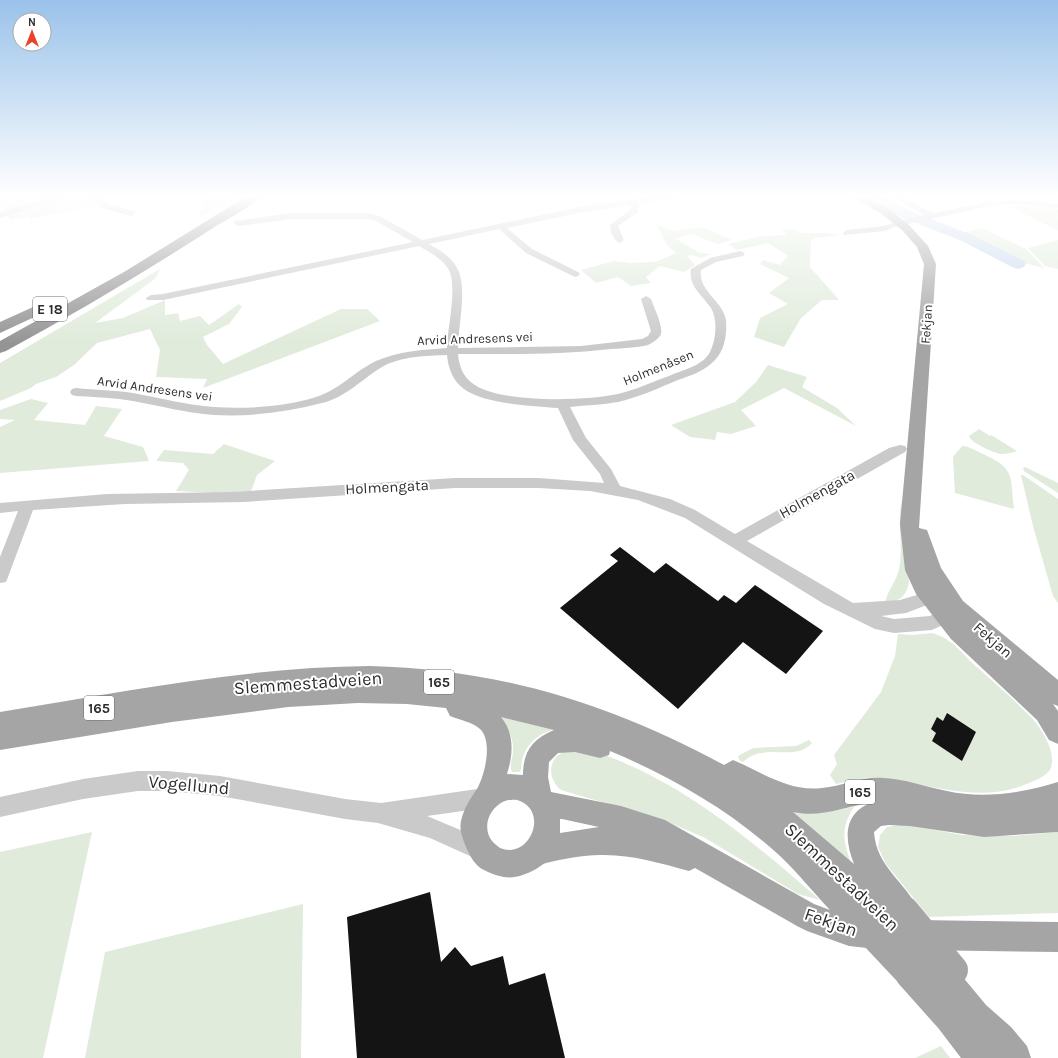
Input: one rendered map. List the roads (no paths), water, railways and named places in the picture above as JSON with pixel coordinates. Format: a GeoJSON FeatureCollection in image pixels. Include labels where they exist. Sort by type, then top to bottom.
{"type":"FeatureCollection","features":[{"type":"Feature","properties":{"kind":"highway","name":"E 18"},"geometry":{"type":"LineString","coordinates":[[0,335],[99,281],[158,245]]}},
{"type":"Feature","properties":{"kind":"highway","name":"E 18"},"geometry":{"type":"LineString","coordinates":[[0,348],[79,305],[179,245]]}},
{"type":"Feature","properties":{"kind":"highway","name":"E 18"},"geometry":{"type":"LineString","coordinates":[[0,328],[99,281]]}},
{"type":"Feature","properties":{"kind":"highway","name":"E 18"},"geometry":{"type":"LineString","coordinates":[[0,356],[67,318],[79,305]]}},
{"type":"Feature","properties":{"kind":"main road","name":"Fekjan"},"geometry":{"type":"LineString","coordinates":[[921,245],[927,255],[930,268],[912,486],[925,554],[945,605],[959,632],[1045,712],[1058,732]]}},
{"type":"Feature","properties":{"kind":"main road","name":"Fekjan"},"geometry":{"type":"LineString","coordinates":[[945,605],[1058,695]]}},
{"type":"Feature","properties":{"kind":"main road","name":"Slemmestadveien"},"geometry":{"type":"LineString","coordinates":[[0,724],[198,691],[299,680],[387,677],[487,688],[550,702],[612,724],[670,749],[696,763],[758,803],[816,848],[852,881],[892,910]]}},
{"type":"Feature","properties":{"kind":"main road","name":"Slemmestadveien"},"geometry":{"type":"LineString","coordinates":[[0,738],[280,696],[359,692],[434,695],[500,706],[559,721],[632,747],[671,767],[731,802],[792,848],[809,868],[846,905],[932,970],[950,1018],[999,1051]]}},
{"type":"Feature","properties":{"kind":"main road","name":"165"},"geometry":{"type":"LineString","coordinates":[[434,695],[454,707],[480,715],[491,723],[496,732],[499,741],[500,755],[497,769],[485,797]]}},
{"type":"Feature","properties":{"kind":"main road","name":"165"},"geometry":{"type":"LineString","coordinates":[[541,802],[535,777],[537,758],[542,750],[554,742],[582,740],[620,753],[697,792],[731,814],[784,855],[809,868]]}},
{"type":"Feature","properties":{"kind":"main road","name":"165"},"geometry":{"type":"LineString","coordinates":[[670,749],[714,762],[775,794],[800,801],[821,801],[861,792],[879,790],[905,794],[957,806],[1000,806],[1046,799],[1058,795]]}},
{"type":"Feature","properties":{"kind":"main road"},"geometry":{"type":"LineString","coordinates":[[504,786],[524,788],[541,802],[547,820],[546,836],[538,851],[523,862],[509,864],[495,861],[481,850],[474,832],[475,814],[485,797],[504,786]]}},
{"type":"Feature","properties":{"kind":"main road","name":"Fekjan"},"geometry":{"type":"LineString","coordinates":[[541,802],[621,819],[655,830],[807,916],[849,931],[891,935],[1058,937]]}},
{"type":"Feature","properties":{"kind":"main road","name":"165"},"geometry":{"type":"LineString","coordinates":[[999,1051],[986,1011],[932,970],[892,910],[863,851],[861,840],[862,826],[868,819],[876,814],[888,812],[901,812],[974,823],[1008,823],[1058,819]]}},
{"type":"Feature","properties":{"kind":"main road","name":"Fekjan"},"geometry":{"type":"LineString","coordinates":[[538,851],[580,843],[619,842],[655,848],[712,863]]}},
{"type":"Feature","properties":{"kind":"street"},"geometry":{"type":"LineString","coordinates":[[151,298],[238,282],[413,245]]}},
{"type":"Feature","properties":{"kind":"street"},"geometry":{"type":"LineString","coordinates":[[423,245],[436,252],[454,268],[456,276],[453,351],[454,366],[466,385],[473,390],[488,395],[543,403],[562,404],[580,440],[606,472],[614,488]]}},
{"type":"Feature","properties":{"kind":"street"},"geometry":{"type":"LineString","coordinates":[[523,245],[529,251],[575,274]]}},
{"type":"Feature","properties":{"kind":"street","name":"Holmenåsen"},"geometry":{"type":"LineString","coordinates":[[562,404],[617,398],[632,394],[699,368],[708,361],[714,355],[720,342],[720,324],[717,309],[696,282],[694,274],[696,269],[713,260],[740,254]]}},
{"type":"Feature","properties":{"kind":"street","name":"Arvid Andresens vei"},"geometry":{"type":"LineString","coordinates":[[76,392],[132,397],[183,407],[214,411],[252,411],[285,408],[321,400],[340,391],[379,364],[396,358],[425,352],[581,349],[645,342],[653,339],[657,333],[657,328],[648,309],[646,299]]}},
{"type":"Feature","properties":{"kind":"street","name":"Holmengata"},"geometry":{"type":"LineString","coordinates":[[736,540],[900,449]]}},
{"type":"Feature","properties":{"kind":"street","name":"Holmengata"},"geometry":{"type":"LineString","coordinates":[[0,508],[134,498],[242,497],[458,483],[550,482],[614,488],[643,495],[670,504],[690,514],[736,540],[848,609],[875,622],[894,626],[932,622],[945,605]]}},
{"type":"Feature","properties":{"kind":"street"},"geometry":{"type":"LineString","coordinates":[[2,568],[28,506]]}},
{"type":"Feature","properties":{"kind":"street","name":"Holmengata"},"geometry":{"type":"LineString","coordinates":[[848,609],[877,610],[907,605],[945,605]]}},
{"type":"Feature","properties":{"kind":"street","name":"Vogellund"},"geometry":{"type":"LineString","coordinates":[[0,807],[83,789],[138,781],[167,781],[220,786],[345,809],[378,813],[431,828],[481,850]]}},
{"type":"Feature","properties":{"kind":"street","name":"Vogellund"},"geometry":{"type":"LineString","coordinates":[[378,813],[485,797]]}},
{"type":"Feature","properties":{"kind":"waterway"},"geometry":{"type":"LineString","coordinates":[[981,245],[1018,264]]}}]}
